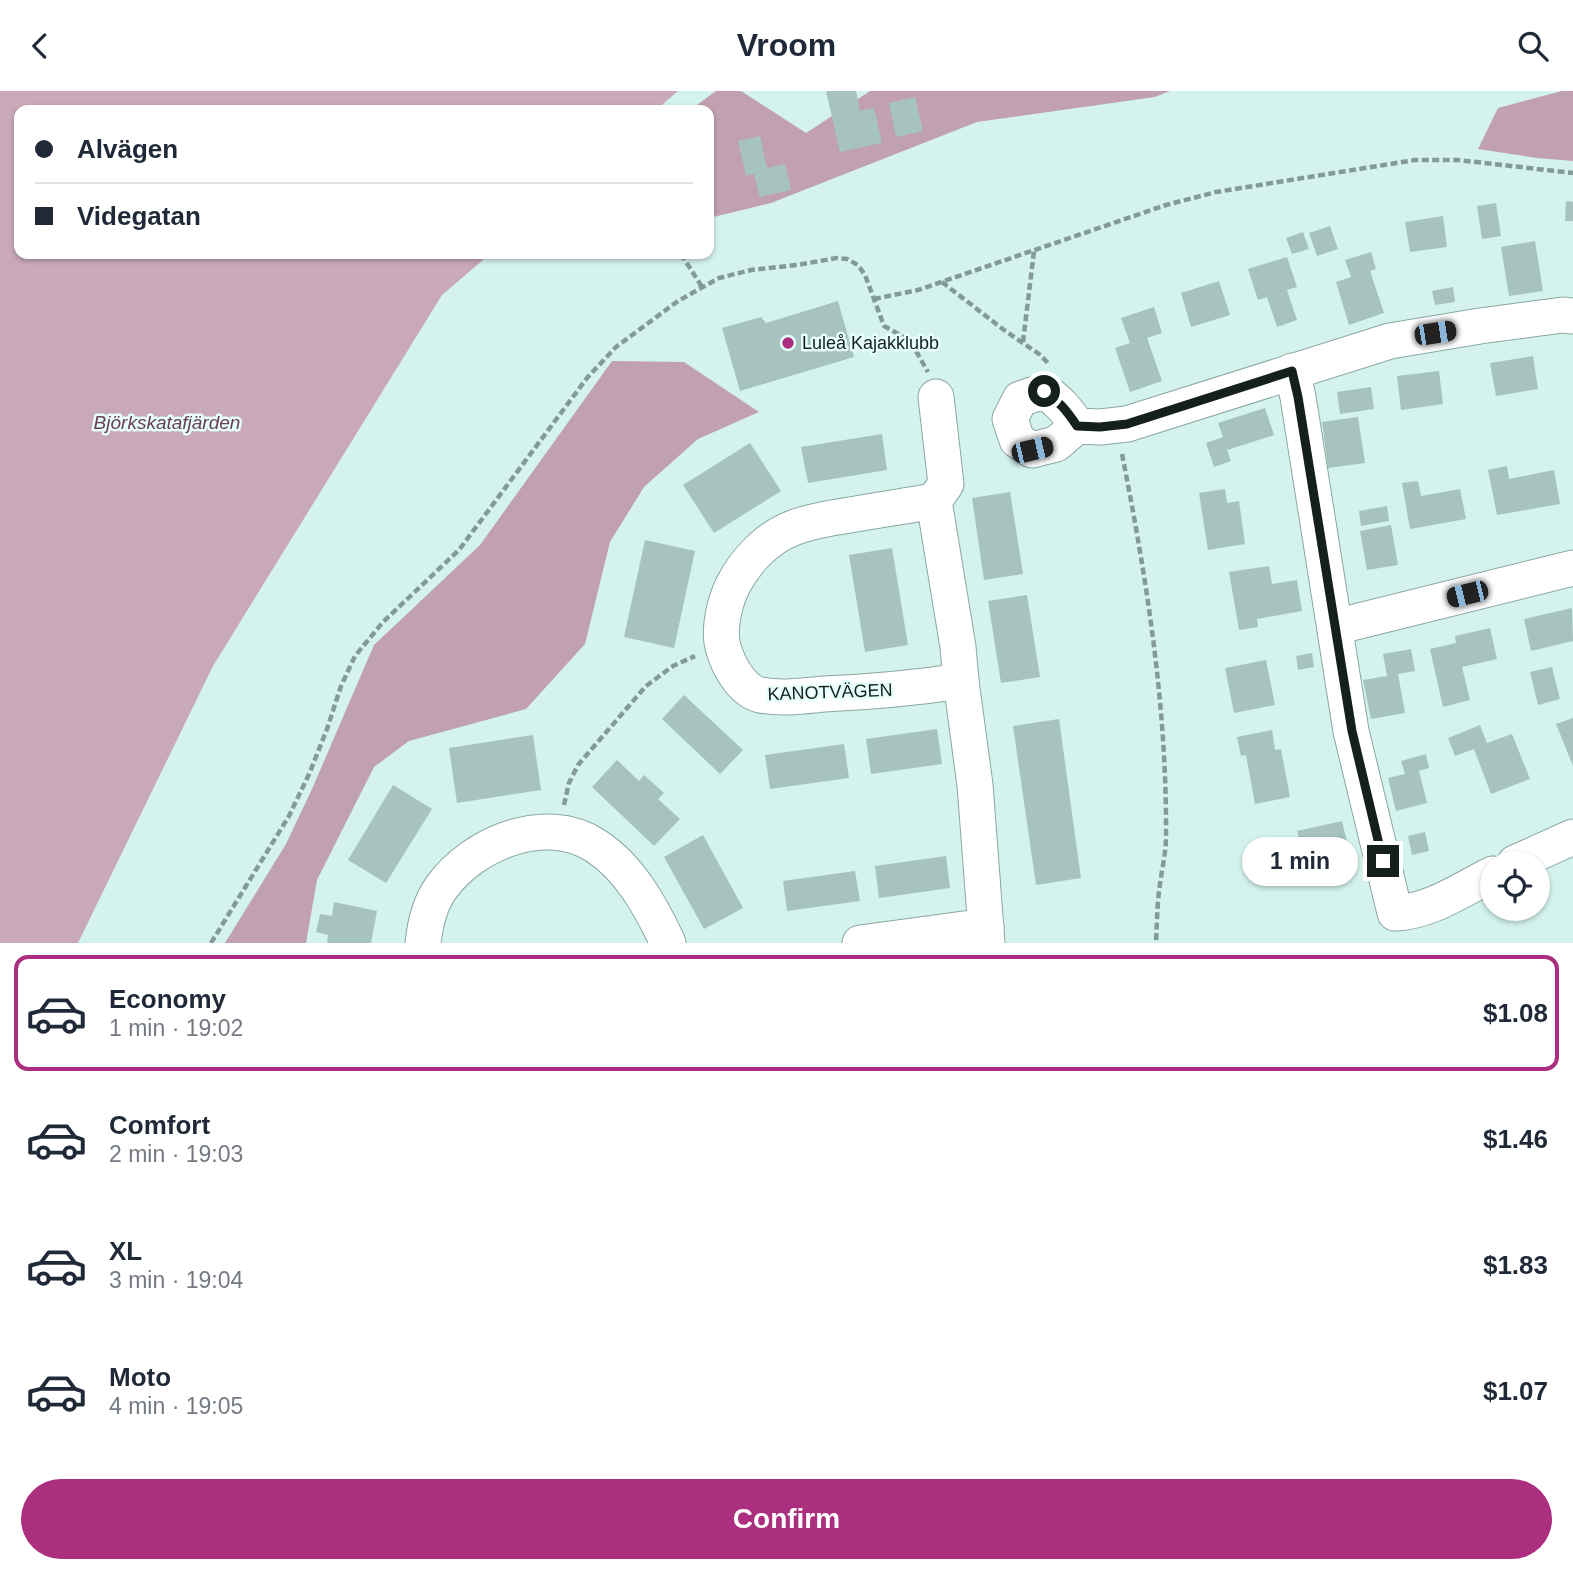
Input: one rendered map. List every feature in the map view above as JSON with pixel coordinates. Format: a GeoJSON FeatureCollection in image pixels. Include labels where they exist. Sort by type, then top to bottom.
{"type":"FeatureCollection","features":[{"type":"Feature","properties":{"kind":"street"},"geometry":{"type":"LineString","coordinates":[[1093,426],[1127,424],[1390,341],[1480,326],[1573,316]]}},
{"type":"Feature","properties":{"kind":"street"},"geometry":{"type":"LineString","coordinates":[[1292,371],[1352,731],[1395,913],[1410,913],[1432,905],[1480,881]]}},
{"type":"Feature","properties":{"kind":"street"},"geometry":{"type":"LineString","coordinates":[[860,943],[987,934],[975,785],[958,647],[934,501],[946,484],[936,397]]}},
{"type":"Feature","properties":{"kind":"street","name":"KANOTVÄGEN"},"geometry":{"type":"LineString","coordinates":[[934,501],[803,525],[792,528],[765,544],[741,570],[727,596],[722,620],[722,645],[740,682],[758,694],[780,697],[860,692],[920,688],[961,681]]}},
{"type":"Feature","properties":{"kind":"street"},"geometry":{"type":"LineString","coordinates":[[1335,627],[1573,568]]}},
{"type":"Feature","properties":{"kind":"street"},"geometry":{"type":"LineString","coordinates":[[423,943],[435,897],[463,862],[497,842],[519,835],[545,832],[570,835],[593,843],[610,855],[641,892],[668,943]]}},
{"type":"Feature","properties":{"kind":"street"},"geometry":{"type":"LineString","coordinates":[[1542,851],[1573,837]]}},
{"type":"Feature","properties":{"kind":"path"},"geometry":{"type":"LineString","coordinates":[[874,299],[918,290],[1166,205],[1216,192],[1415,160],[1458,160],[1573,173]]}},
{"type":"Feature","properties":{"kind":"path"},"geometry":{"type":"LineString","coordinates":[[1023,342],[1034,251]]}},
{"type":"Feature","properties":{"kind":"path"},"geometry":{"type":"LineString","coordinates":[[211,943],[289,816],[310,772],[341,686],[355,656],[383,622],[459,550],[587,378],[616,347],[678,301],[719,278],[751,270],[836,258],[847,259],[858,265],[865,275],[884,326],[902,336],[916,351],[930,376],[936,397]]}},
{"type":"Feature","properties":{"kind":"path"},"geometry":{"type":"LineString","coordinates":[[684,259],[702,287]]}},
{"type":"Feature","properties":{"kind":"path"},"geometry":{"type":"LineString","coordinates":[[942,282],[1039,354],[1056,370]]}},
{"type":"Feature","properties":{"kind":"path"},"geometry":{"type":"LineString","coordinates":[[1093,426],[1120,445],[1154,646],[1162,731],[1166,840],[1156,943]]}},
{"type":"Feature","properties":{"kind":"path"},"geometry":{"type":"LineString","coordinates":[[558,834],[575,770],[637,696],[673,666],[722,645]]}},
{"type":"Feature","properties":{"kind":"shaded area"},"geometry":{"type":"Polygon","coordinates":[[[716,91],[741,91],[806,133],[870,91],[1170,91],[1155,97],[977,122],[771,203],[714,217],[714,105],[697,105],[716,91]]]}},
{"type":"Feature","properties":{"kind":"shaded area"},"geometry":{"type":"Polygon","coordinates":[[[1562,91],[1573,91],[1573,161],[1478,149],[1498,108],[1562,91]]]}},
{"type":"Feature","properties":{"kind":"shaded area"},"geometry":{"type":"Polygon","coordinates":[[[612,361],[684,362],[759,412],[698,439],[644,487],[610,542],[585,644],[526,709],[409,741],[374,767],[317,880],[306,943],[225,943],[286,844],[374,645],[480,545],[612,361]]]}},
{"type":"Feature","properties":{"kind":"water","name":"Björkskatafjärden"},"geometry":{"type":"Polygon","coordinates":[[[0,91],[678,91],[662,105],[14,105],[14,259],[484,259],[442,295],[213,666],[78,943],[0,943],[0,91]]]}},
{"type":"Feature","properties":{"kind":"building"},"geometry":{"type":"Polygon","coordinates":[[[826,91],[856,91],[860,111],[874,108],[882,143],[840,152],[826,91]]]}},
{"type":"Feature","properties":{"kind":"building"},"geometry":{"type":"Polygon","coordinates":[[[915,97],[923,131],[896,137],[889,103],[915,97]]]}},
{"type":"Feature","properties":{"kind":"building"},"geometry":{"type":"Polygon","coordinates":[[[760,136],[767,168],[785,164],[791,190],[760,197],[754,174],[746,176],[738,141],[760,136]]]}},
{"type":"Feature","properties":{"kind":"building"},"geometry":{"type":"Polygon","coordinates":[[[1566,201],[1573,202],[1573,221],[1565,221],[1566,201]]]}},
{"type":"Feature","properties":{"kind":"building"},"geometry":{"type":"Polygon","coordinates":[[[1496,203],[1501,236],[1482,239],[1477,206],[1496,203]]]}},
{"type":"Feature","properties":{"kind":"building"},"geometry":{"type":"Polygon","coordinates":[[[1443,216],[1447,247],[1410,252],[1405,222],[1443,216]]]}},
{"type":"Feature","properties":{"kind":"building"},"geometry":{"type":"Polygon","coordinates":[[[1330,226],[1338,249],[1317,256],[1309,233],[1330,226]]]}},
{"type":"Feature","properties":{"kind":"building"},"geometry":{"type":"Polygon","coordinates":[[[1303,232],[1309,249],[1292,254],[1286,238],[1303,232]]]}},
{"type":"Feature","properties":{"kind":"building"},"geometry":{"type":"Polygon","coordinates":[[[1535,241],[1543,291],[1509,296],[1501,247],[1535,241]]]}},
{"type":"Feature","properties":{"kind":"building"},"geometry":{"type":"Polygon","coordinates":[[[1371,252],[1376,269],[1370,271],[1384,313],[1349,325],[1336,282],[1351,277],[1345,260],[1371,252]]]}},
{"type":"Feature","properties":{"kind":"building"},"geometry":{"type":"Polygon","coordinates":[[[1287,257],[1297,287],[1287,290],[1297,320],[1277,327],[1267,297],[1258,300],[1248,269],[1287,257]]]}},
{"type":"Feature","properties":{"kind":"building"},"geometry":{"type":"Polygon","coordinates":[[[1219,281],[1230,315],[1191,327],[1181,293],[1219,281]]]}},
{"type":"Feature","properties":{"kind":"building"},"geometry":{"type":"Polygon","coordinates":[[[1453,287],[1455,302],[1435,305],[1432,291],[1453,287]]]}},
{"type":"Feature","properties":{"kind":"building","name":"Luleå Kajakklubb"},"geometry":{"type":"Polygon","coordinates":[[[838,301],[854,357],[740,391],[722,328],[761,317],[766,323],[838,301]]]}},
{"type":"Feature","properties":{"kind":"building"},"geometry":{"type":"Polygon","coordinates":[[[1154,307],[1162,333],[1147,338],[1162,381],[1130,392],[1115,348],[1130,343],[1121,318],[1154,307]]]}},
{"type":"Feature","properties":{"kind":"building"},"geometry":{"type":"Polygon","coordinates":[[[1533,356],[1538,389],[1496,396],[1490,363],[1533,356]]]}},
{"type":"Feature","properties":{"kind":"building"},"geometry":{"type":"Polygon","coordinates":[[[1439,371],[1443,404],[1401,410],[1397,376],[1439,371]]]}},
{"type":"Feature","properties":{"kind":"building"},"geometry":{"type":"Polygon","coordinates":[[[1371,387],[1374,409],[1340,414],[1337,392],[1371,387]]]}},
{"type":"Feature","properties":{"kind":"building"},"geometry":{"type":"Polygon","coordinates":[[[1265,408],[1274,435],[1227,450],[1231,461],[1214,467],[1206,443],[1223,437],[1218,423],[1265,408]]]}},
{"type":"Feature","properties":{"kind":"building"},"geometry":{"type":"Polygon","coordinates":[[[1358,417],[1365,463],[1328,468],[1322,422],[1358,417]]]}},
{"type":"Feature","properties":{"kind":"building"},"geometry":{"type":"Polygon","coordinates":[[[882,434],[887,470],[808,483],[801,447],[882,434]]]}},
{"type":"Feature","properties":{"kind":"building"},"geometry":{"type":"Polygon","coordinates":[[[750,443],[781,491],[714,533],[683,485],[750,443]]]}},
{"type":"Feature","properties":{"kind":"building"},"geometry":{"type":"Polygon","coordinates":[[[1507,466],[1509,479],[1554,470],[1560,504],[1497,515],[1488,470],[1507,466]]]}},
{"type":"Feature","properties":{"kind":"building"},"geometry":{"type":"Polygon","coordinates":[[[1418,481],[1421,496],[1460,489],[1466,519],[1410,529],[1402,483],[1418,481]]]}},
{"type":"Feature","properties":{"kind":"building"},"geometry":{"type":"Polygon","coordinates":[[[1225,489],[1227,503],[1239,501],[1245,544],[1208,550],[1199,493],[1225,489]]]}},
{"type":"Feature","properties":{"kind":"building"},"geometry":{"type":"Polygon","coordinates":[[[1010,492],[1023,574],[984,580],[972,498],[1010,492]]]}},
{"type":"Feature","properties":{"kind":"building"},"geometry":{"type":"Polygon","coordinates":[[[1387,506],[1389,521],[1361,526],[1359,511],[1387,506]]]}},
{"type":"Feature","properties":{"kind":"building"},"geometry":{"type":"Polygon","coordinates":[[[1391,525],[1398,565],[1367,570],[1360,531],[1391,525]]]}},
{"type":"Feature","properties":{"kind":"building"},"geometry":{"type":"Polygon","coordinates":[[[645,540],[695,551],[674,648],[624,637],[645,540]]]}},
{"type":"Feature","properties":{"kind":"building"},"geometry":{"type":"Polygon","coordinates":[[[892,548],[908,645],[865,652],[849,555],[892,548]]]}},
{"type":"Feature","properties":{"kind":"building"},"geometry":{"type":"Polygon","coordinates":[[[1269,566],[1272,584],[1297,580],[1302,611],[1257,619],[1258,627],[1239,630],[1229,572],[1269,566]]]}},
{"type":"Feature","properties":{"kind":"building"},"geometry":{"type":"Polygon","coordinates":[[[1027,595],[1040,677],[1001,683],[988,601],[1027,595]]]}},
{"type":"Feature","properties":{"kind":"building"},"geometry":{"type":"Polygon","coordinates":[[[1572,608],[1573,641],[1531,651],[1524,619],[1572,608]]]}},
{"type":"Feature","properties":{"kind":"building"},"geometry":{"type":"Polygon","coordinates":[[[1490,628],[1497,659],[1462,667],[1470,700],[1443,707],[1430,649],[1456,643],[1455,636],[1490,628]]]}},
{"type":"Feature","properties":{"kind":"building"},"geometry":{"type":"Polygon","coordinates":[[[1411,649],[1415,671],[1398,674],[1405,713],[1371,719],[1363,680],[1387,676],[1383,654],[1411,649]]]}},
{"type":"Feature","properties":{"kind":"building"},"geometry":{"type":"Polygon","coordinates":[[[1312,653],[1314,667],[1298,670],[1296,656],[1312,653]]]}},
{"type":"Feature","properties":{"kind":"building"},"geometry":{"type":"Polygon","coordinates":[[[1266,660],[1275,705],[1234,713],[1225,668],[1266,660]]]}},
{"type":"Feature","properties":{"kind":"building"},"geometry":{"type":"Polygon","coordinates":[[[1552,667],[1560,699],[1538,705],[1530,672],[1552,667]]]}},
{"type":"Feature","properties":{"kind":"building"},"geometry":{"type":"Polygon","coordinates":[[[684,695],[743,750],[720,774],[662,719],[684,695]]]}},
{"type":"Feature","properties":{"kind":"building"},"geometry":{"type":"Polygon","coordinates":[[[1573,718],[1573,766],[1556,724],[1573,718]]]}},
{"type":"Feature","properties":{"kind":"building"},"geometry":{"type":"Polygon","coordinates":[[[1059,719],[1081,878],[1036,885],[1013,726],[1059,719]]]}},
{"type":"Feature","properties":{"kind":"building"},"geometry":{"type":"Polygon","coordinates":[[[1480,725],[1487,743],[1512,734],[1530,779],[1491,794],[1474,749],[1455,756],[1448,738],[1480,725]]]}},
{"type":"Feature","properties":{"kind":"building"},"geometry":{"type":"Polygon","coordinates":[[[937,729],[942,764],[871,774],[866,739],[937,729]]]}},
{"type":"Feature","properties":{"kind":"building"},"geometry":{"type":"Polygon","coordinates":[[[1272,730],[1275,750],[1281,749],[1290,797],[1255,804],[1246,755],[1241,756],[1237,737],[1272,730]]]}},
{"type":"Feature","properties":{"kind":"building"},"geometry":{"type":"Polygon","coordinates":[[[533,735],[541,790],[457,803],[449,748],[533,735]]]}},
{"type":"Feature","properties":{"kind":"building"},"geometry":{"type":"Polygon","coordinates":[[[844,744],[849,778],[770,789],[765,755],[844,744]]]}},
{"type":"Feature","properties":{"kind":"building"},"geometry":{"type":"Polygon","coordinates":[[[1426,754],[1429,768],[1419,771],[1427,803],[1396,811],[1388,778],[1405,774],[1401,761],[1426,754]]]}},
{"type":"Feature","properties":{"kind":"building"},"geometry":{"type":"Polygon","coordinates":[[[617,760],[639,781],[644,775],[664,793],[658,799],[680,819],[654,846],[592,787],[617,760]]]}},
{"type":"Feature","properties":{"kind":"building"},"geometry":{"type":"Polygon","coordinates":[[[393,785],[432,809],[386,883],[348,860],[393,785]]]}},
{"type":"Feature","properties":{"kind":"building"},"geometry":{"type":"Polygon","coordinates":[[[1342,821],[1350,855],[1305,866],[1307,875],[1287,880],[1279,846],[1300,842],[1297,831],[1342,821]]]}},
{"type":"Feature","properties":{"kind":"building"},"geometry":{"type":"Polygon","coordinates":[[[1425,832],[1429,851],[1412,855],[1408,836],[1425,832]]]}},
{"type":"Feature","properties":{"kind":"building"},"geometry":{"type":"Polygon","coordinates":[[[703,835],[743,908],[704,929],[664,857],[703,835]]]}},
{"type":"Feature","properties":{"kind":"building"},"geometry":{"type":"Polygon","coordinates":[[[946,856],[950,888],[879,898],[875,866],[946,856]]]}},
{"type":"Feature","properties":{"kind":"building"},"geometry":{"type":"Polygon","coordinates":[[[855,871],[860,901],[787,911],[783,881],[855,871]]]}},
{"type":"Feature","properties":{"kind":"building"},"geometry":{"type":"Polygon","coordinates":[[[334,902],[377,911],[371,943],[327,943],[328,935],[316,932],[320,914],[332,916],[334,902]]]}},
{"type":"Feature","properties":{"kind":"place","name":"Luleå Kajakklubb"},"geometry":{"type":"Point","coordinates":[788,343]}},
{"type":"Feature","properties":{"kind":"route"},"geometry":{"type":"LineString","coordinates":[[1044,391],[1066,409],[1077,426],[1100,427],[1127,424],[1292,371],[1352,731],[1383,861]]}}]}
